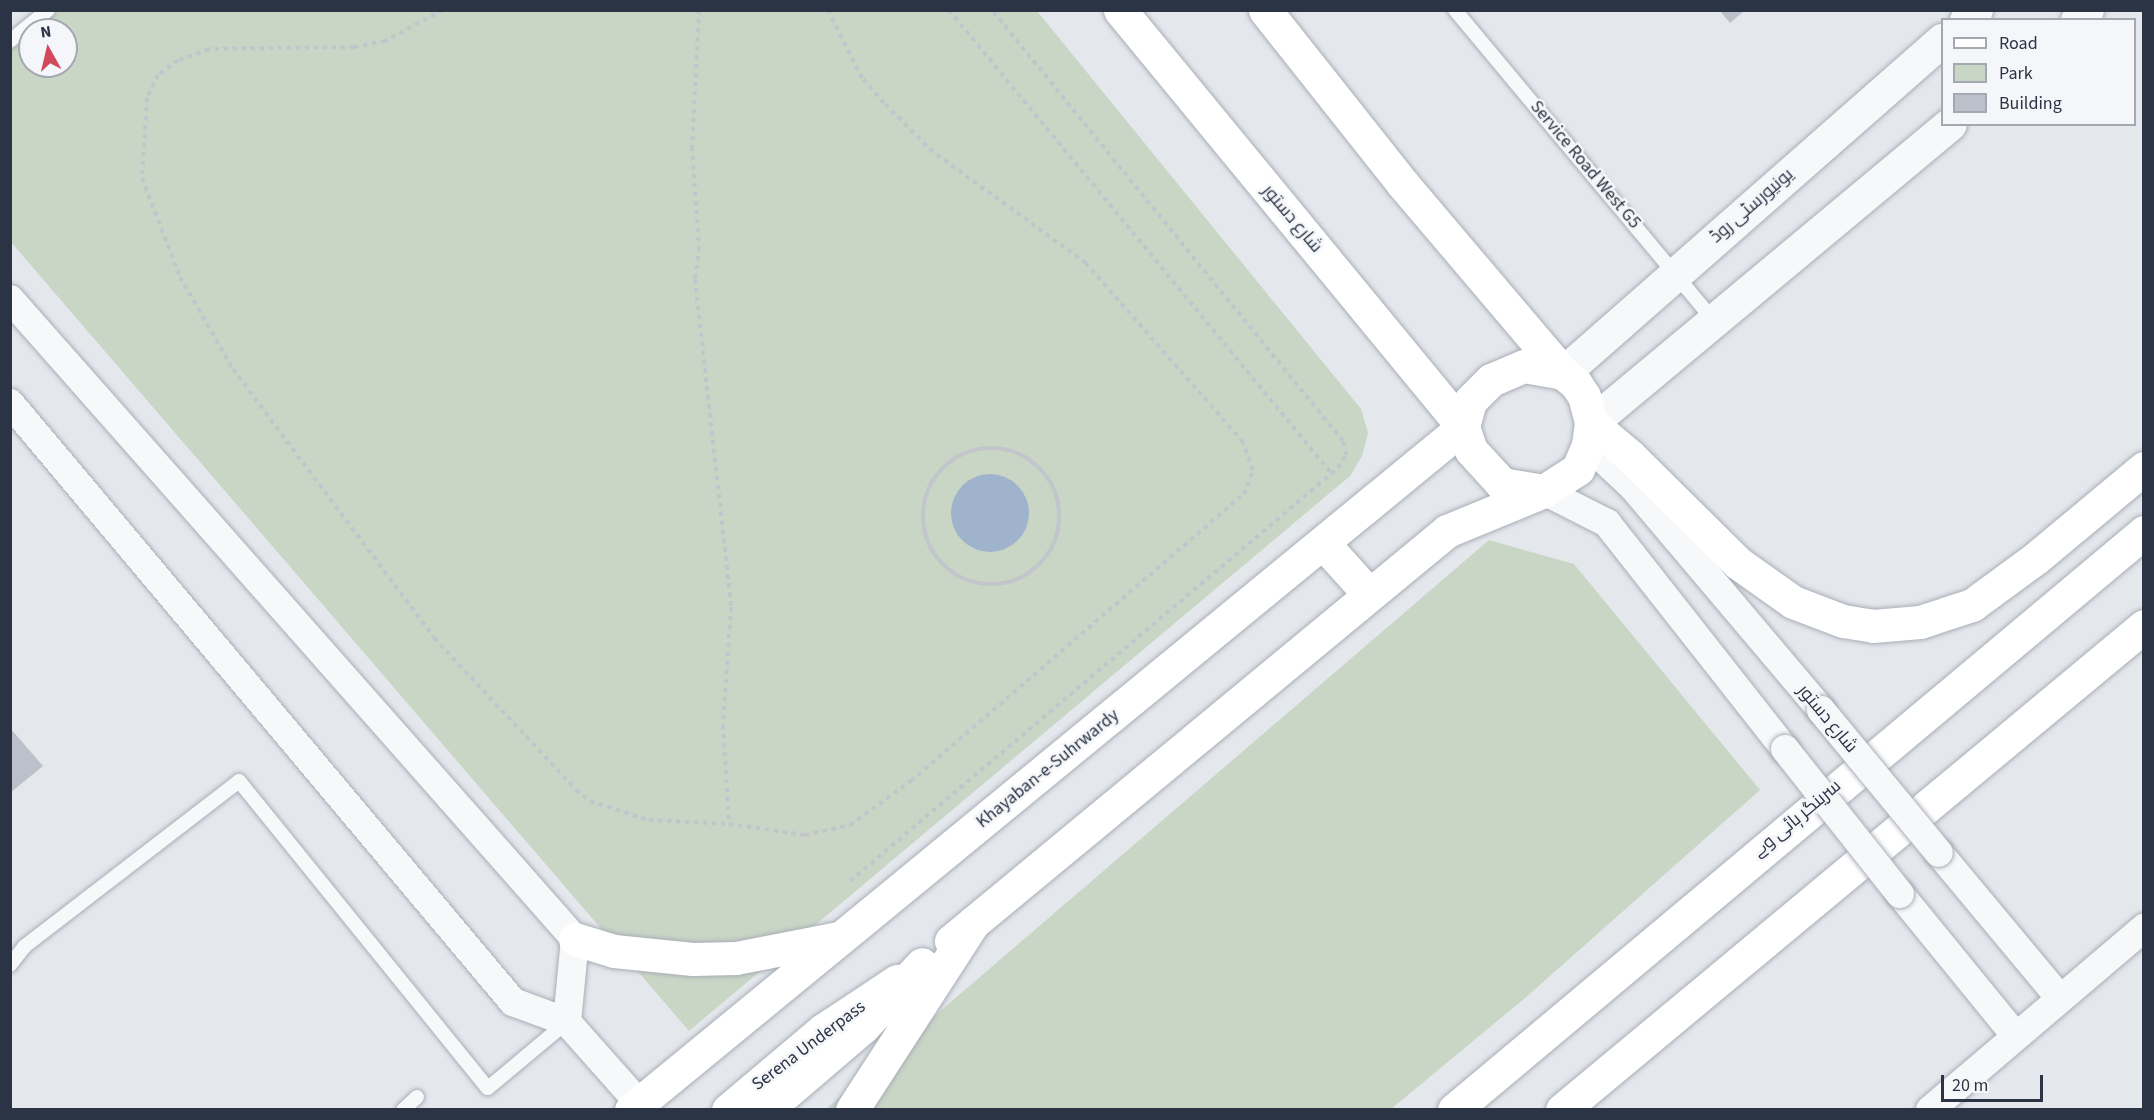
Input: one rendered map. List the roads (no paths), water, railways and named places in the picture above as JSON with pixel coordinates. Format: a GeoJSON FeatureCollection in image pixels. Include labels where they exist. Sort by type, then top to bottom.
{"type":"FeatureCollection","features":[{"type":"Feature","properties":{"kind":"main road","name":"شارع دستور"},"geometry":{"type":"LineString","coordinates":[[1120,10],[1463,427]]}},
{"type":"Feature","properties":{"kind":"main road"},"geometry":{"type":"LineString","coordinates":[[766,1110],[863,1028],[922,964],[1447,531],[1544,491],[1578,469],[1589,434],[1584,396],[1402,183],[1265,10]]}},
{"type":"Feature","properties":{"kind":"main road"},"geometry":{"type":"LineString","coordinates":[[1544,491],[1502,484],[1471,450],[1463,427],[1470,401],[1491,380],[1510,370],[1542,367],[1563,373]]}},
{"type":"Feature","properties":{"kind":"main road","name":"Khayaban-e-Suhrwardy"},"geometry":{"type":"LineString","coordinates":[[635,1106],[844,937],[1463,427]]}},
{"type":"Feature","properties":{"kind":"main road"},"geometry":{"type":"LineString","coordinates":[[1589,434],[1738,563],[1793,602],[1843,621],[1873,626],[1920,622],[1972,605],[2036,558],[2144,468]]}},
{"type":"Feature","properties":{"kind":"main road","name":"سرینگر ہائی وے"},"geometry":{"type":"LineString","coordinates":[[1454,1110],[2144,532]]}},
{"type":"Feature","properties":{"kind":"main road"},"geometry":{"type":"LineString","coordinates":[[1323,543],[1370,594]]}},
{"type":"Feature","properties":{"kind":"main road"},"geometry":{"type":"LineString","coordinates":[[1562,1110],[2144,626]]}},
{"type":"Feature","properties":{"kind":"main road"},"geometry":{"type":"LineString","coordinates":[[852,1110],[973,923]]}},
{"type":"Feature","properties":{"kind":"main road"},"geometry":{"type":"LineString","coordinates":[[575,939],[614,951],[693,959],[736,958],[844,937]]}},
{"type":"Feature","properties":{"kind":"main road","name":"Serena Underpass"},"geometry":{"type":"LineString","coordinates":[[728,1110],[823,1030],[922,964]]}},
{"type":"Feature","properties":{"kind":"street","name":"یونیورسٹی روڈ"},"geometry":{"type":"LineString","coordinates":[[1563,373],[1941,41]]}},
{"type":"Feature","properties":{"kind":"street"},"geometry":{"type":"LineString","coordinates":[[1589,434],[1714,321],[1948,126]]}},
{"type":"Feature","properties":{"kind":"street"},"geometry":{"type":"LineString","coordinates":[[10,299],[575,939],[567,1022]]}},
{"type":"Feature","properties":{"kind":"street"},"geometry":{"type":"LineString","coordinates":[[10,403],[513,1002],[567,1022],[635,1106]]}},
{"type":"Feature","properties":{"kind":"street","name":"شارع دستور"},"geometry":{"type":"LineString","coordinates":[[1589,434],[2060,998]]}},
{"type":"Feature","properties":{"kind":"street"},"geometry":{"type":"LineString","coordinates":[[1544,491],[1607,523],[1900,894],[2016,1036]]}},
{"type":"Feature","properties":{"kind":"street"},"geometry":{"type":"LineString","coordinates":[[1930,1110],[2144,928]]}},
{"type":"Feature","properties":{"kind":"lane"},"geometry":{"type":"LineString","coordinates":[[10,41],[48,10]]}},
{"type":"Feature","properties":{"kind":"lane","name":"Service Road West G5"},"geometry":{"type":"LineString","coordinates":[[1455,10],[1714,321]]}},
{"type":"Feature","properties":{"kind":"lane"},"geometry":{"type":"LineString","coordinates":[[10,965],[26,946],[239,781],[488,1088],[567,1022]]}},
{"type":"Feature","properties":{"kind":"lane"},"geometry":{"type":"LineString","coordinates":[[403,1110],[417,1097]]}},
{"type":"Feature","properties":{"kind":"water"},"geometry":{"type":"Polygon","coordinates":[[[990,474],[1005,477],[1017,486],[1026,498],[1029,513],[1026,528],[1017,540],[1005,549],[990,552],[975,549],[963,540],[954,528],[951,513],[954,498],[963,486],[975,477],[990,474]]]}}]}
